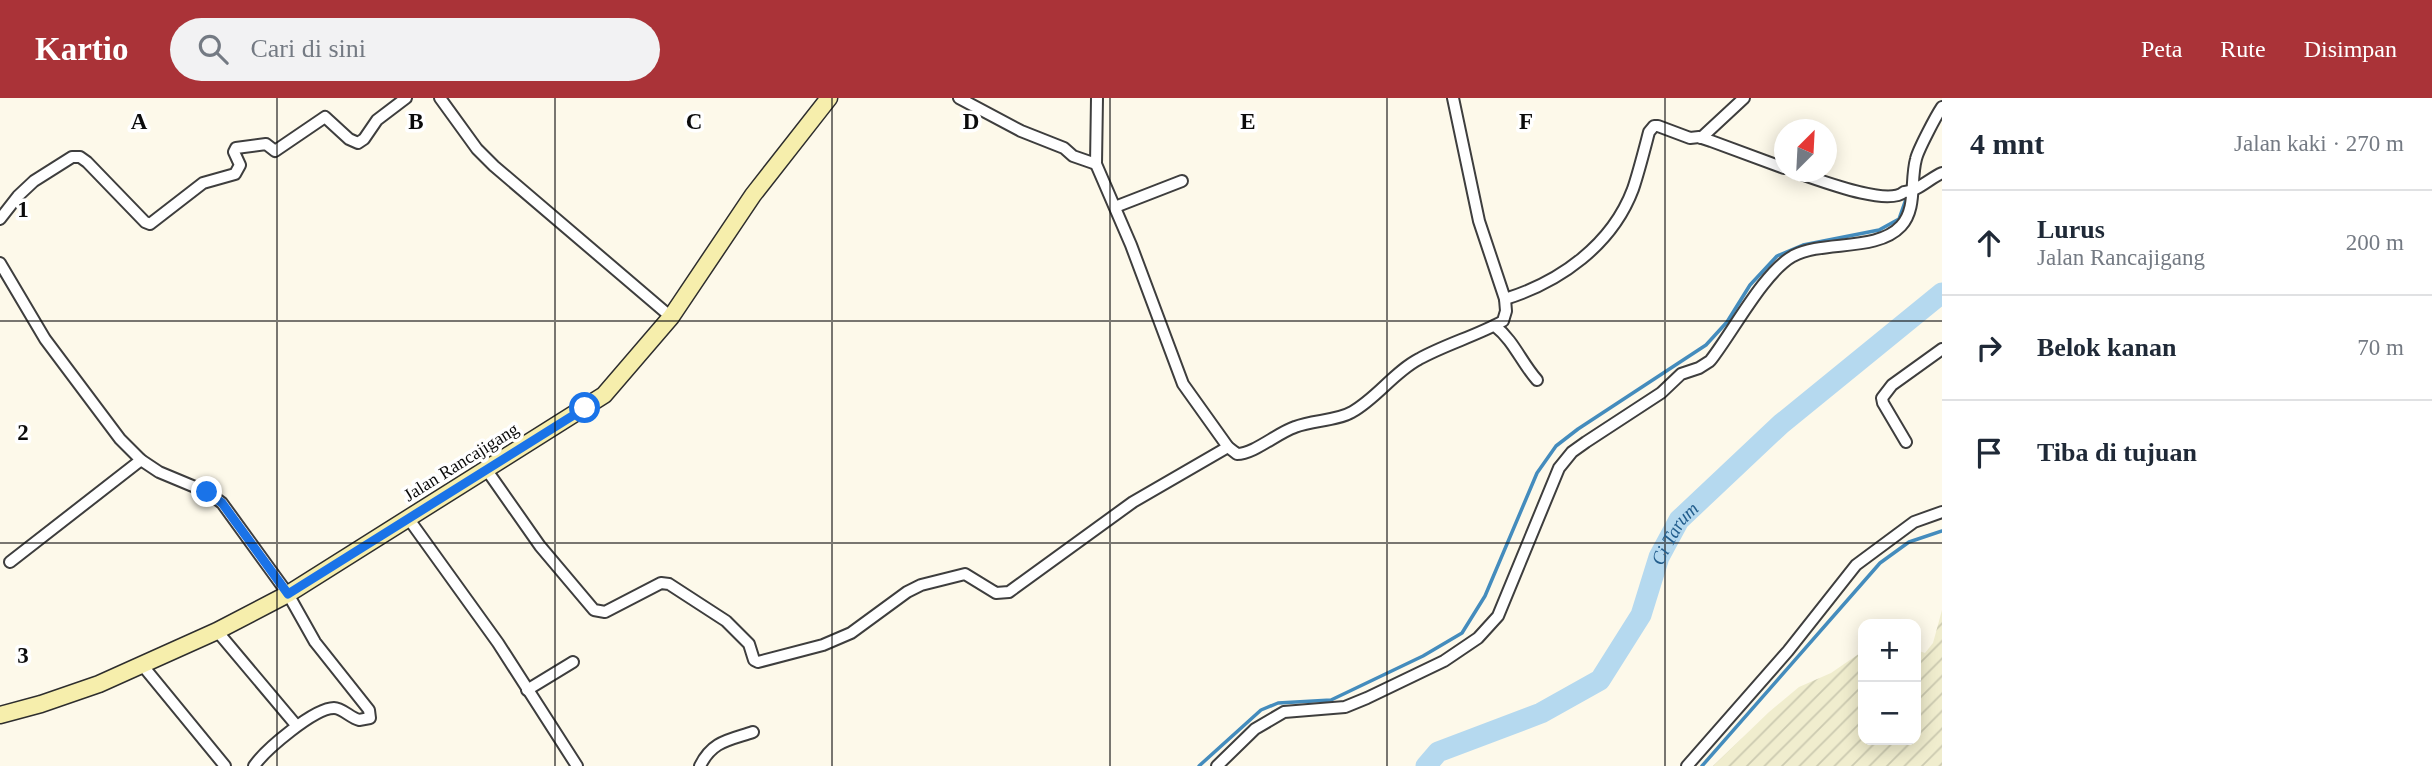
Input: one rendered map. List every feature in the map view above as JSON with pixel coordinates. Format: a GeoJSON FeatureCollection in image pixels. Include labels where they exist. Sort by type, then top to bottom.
{"type":"FeatureCollection","features":[{"type":"Feature","properties":{"kind":"main road","name":"Jalan Rancajigang"},"geometry":{"type":"LineString","coordinates":[[0,715],[69,695],[143,666],[288,594],[604,395],[671,317],[753,195],[829,98]]}},
{"type":"Feature","properties":{"kind":"street"},"geometry":{"type":"LineString","coordinates":[[0,219],[34,181],[68,159],[78,157],[88,162],[145,222],[150,224],[203,183],[235,174],[240,165],[234,152],[236,148],[266,144],[274,151],[325,117],[349,139],[358,143],[377,120],[406,98]]}},
{"type":"Feature","properties":{"kind":"street"},"geometry":{"type":"LineString","coordinates":[[440,98],[477,149],[494,166],[671,317]]}},
{"type":"Feature","properties":{"kind":"street"},"geometry":{"type":"LineString","coordinates":[[959,98],[1021,131],[1096,164]]}},
{"type":"Feature","properties":{"kind":"street"},"geometry":{"type":"LineString","coordinates":[[1097,98],[1096,164],[1184,384],[1228,447],[1240,454],[1293,427],[1349,414],[1400,371],[1419,359],[1505,319],[1505,299],[1479,221],[1453,98]]}},
{"type":"Feature","properties":{"kind":"street"},"geometry":{"type":"LineString","coordinates":[[1701,138],[1744,98]]}},
{"type":"Feature","properties":{"kind":"street"},"geometry":{"type":"LineString","coordinates":[[1217,766],[1255,729],[1284,712],[1345,707],[1444,661],[1478,638],[1498,616],[1559,468],[1572,452],[1661,393],[1681,374],[1699,368],[1710,360],[1759,291],[1788,260],[1814,249],[1885,237],[1894,232],[1904,221],[1916,158],[1942,107]]}},
{"type":"Feature","properties":{"kind":"street"},"geometry":{"type":"LineString","coordinates":[[1505,299],[1558,277],[1579,262],[1607,233],[1633,189],[1652,127],[1658,125],[1690,138],[1701,138],[1774,164]]}},
{"type":"Feature","properties":{"kind":"street"},"geometry":{"type":"LineString","coordinates":[[1911,194],[1927,179],[1942,173]]}},
{"type":"Feature","properties":{"kind":"street"},"geometry":{"type":"LineString","coordinates":[[1115,206],[1182,181]]}},
{"type":"Feature","properties":{"kind":"street"},"geometry":{"type":"LineString","coordinates":[[1829,182],[1870,194],[1911,194]]}},
{"type":"Feature","properties":{"kind":"street"},"geometry":{"type":"LineString","coordinates":[[0,263],[45,339],[120,439],[141,460],[159,472],[218,498],[288,594],[315,642],[363,702],[370,717],[359,720],[335,708],[296,725],[262,755],[254,766]]}},
{"type":"Feature","properties":{"kind":"street"},"geometry":{"type":"LineString","coordinates":[[1494,326],[1512,342],[1525,367],[1536,380]]}},
{"type":"Feature","properties":{"kind":"street"},"geometry":{"type":"LineString","coordinates":[[1906,442],[1882,398],[1892,385],[1942,349]]}},
{"type":"Feature","properties":{"kind":"street"},"geometry":{"type":"LineString","coordinates":[[486,469],[540,547],[594,610],[605,612],[661,583],[669,584],[726,621],[749,644],[754,660],[758,662],[801,652],[851,633],[907,592],[921,585],[965,574],[996,593],[1009,592],[1133,502],[1228,447]]}},
{"type":"Feature","properties":{"kind":"street"},"geometry":{"type":"LineString","coordinates":[[10,562],[141,460]]}},
{"type":"Feature","properties":{"kind":"street"},"geometry":{"type":"LineString","coordinates":[[1687,766],[1788,651],[1856,565],[1914,522],[1942,512]]}},
{"type":"Feature","properties":{"kind":"street"},"geometry":{"type":"LineString","coordinates":[[408,518],[484,623],[576,766]]}},
{"type":"Feature","properties":{"kind":"street"},"geometry":{"type":"LineString","coordinates":[[217,631],[296,725]]}},
{"type":"Feature","properties":{"kind":"street"},"geometry":{"type":"LineString","coordinates":[[527,690],[573,662]]}},
{"type":"Feature","properties":{"kind":"street"},"geometry":{"type":"LineString","coordinates":[[143,666],[225,766]]}},
{"type":"Feature","properties":{"kind":"street"},"geometry":{"type":"LineString","coordinates":[[700,766],[707,752],[721,742],[753,732]]}},
{"type":"Feature","properties":{"kind":"shaded area"},"geometry":{"type":"Polygon","coordinates":[[[1942,610],[1942,766],[1713,766],[1799,687],[1831,673],[1858,654],[1858,745],[1921,745],[1921,652],[1925,653],[1933,643],[1942,610]]]}},
{"type":"Feature","properties":{"kind":"waterway"},"geometry":{"type":"LineString","coordinates":[[1199,766],[1261,710],[1278,703],[1331,700],[1423,656],[1462,633],[1485,596],[1537,473],[1556,446],[1706,345],[1727,322],[1750,285],[1777,256],[1803,245],[1879,230],[1899,219],[1909,197]]}},
{"type":"Feature","properties":{"kind":"waterway","name":"Ci Tarum"},"geometry":{"type":"LineString","coordinates":[[1426,766],[1438,752],[1541,713],[1600,680],[1641,615],[1659,557],[1679,520],[1781,424],[1942,293]]}},
{"type":"Feature","properties":{"kind":"waterway"},"geometry":{"type":"LineString","coordinates":[[1702,766],[1880,563],[1909,542],[1942,531]]}},
{"type":"Feature","properties":{"kind":"route"},"geometry":{"type":"LineString","coordinates":[[207,492],[222,503],[288,594],[585,408]]}}]}
